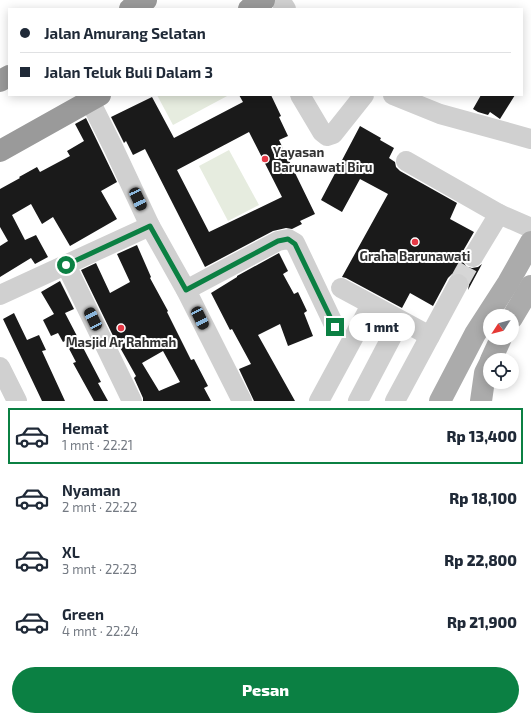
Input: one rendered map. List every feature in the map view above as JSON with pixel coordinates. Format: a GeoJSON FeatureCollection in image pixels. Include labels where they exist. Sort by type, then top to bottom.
{"type":"FeatureCollection","features":[{"type":"Feature","properties":{"kind":"highway"},"geometry":{"type":"LineString","coordinates":[[132,8],[146,0]]}},
{"type":"Feature","properties":{"kind":"highway"},"geometry":{"type":"LineString","coordinates":[[251,8],[264,0]]}},
{"type":"Feature","properties":{"kind":"highway"},"geometry":{"type":"LineString","coordinates":[[0,151],[95,98]]}},
{"type":"Feature","properties":{"kind":"main road"},"geometry":{"type":"LineString","coordinates":[[440,401],[475,334],[508,283],[531,242]]}},
{"type":"Feature","properties":{"kind":"main road"},"geometry":{"type":"LineString","coordinates":[[519,309],[529,297]]}},
{"type":"Feature","properties":{"kind":"main road"},"geometry":{"type":"LineString","coordinates":[[480,401],[483,385]]}},
{"type":"Feature","properties":{"kind":"street"},"geometry":{"type":"LineString","coordinates":[[301,96],[322,132],[327,136],[333,134],[363,96]]}},
{"type":"Feature","properties":{"kind":"street"},"geometry":{"type":"LineString","coordinates":[[395,96],[440,114],[531,139]]}},
{"type":"Feature","properties":{"kind":"street"},"geometry":{"type":"LineString","coordinates":[[95,98],[113,147],[150,226],[186,290],[242,401]]}},
{"type":"Feature","properties":{"kind":"street"},"geometry":{"type":"LineString","coordinates":[[406,160],[499,214],[531,228]]}},
{"type":"Feature","properties":{"kind":"street"},"geometry":{"type":"LineString","coordinates":[[473,257],[499,214]]}},
{"type":"Feature","properties":{"kind":"street"},"geometry":{"type":"LineString","coordinates":[[0,295],[150,226]]}},
{"type":"Feature","properties":{"kind":"street"},"geometry":{"type":"LineString","coordinates":[[186,290],[278,241],[288,239],[295,244],[335,327]]}},
{"type":"Feature","properties":{"kind":"street"},"geometry":{"type":"LineString","coordinates":[[66,265],[132,401]]}},
{"type":"Feature","properties":{"kind":"street"},"geometry":{"type":"LineString","coordinates":[[395,401],[458,284]]}},
{"type":"Feature","properties":{"kind":"street"},"geometry":{"type":"LineString","coordinates":[[341,288],[430,336]]}},
{"type":"Feature","properties":{"kind":"street"},"geometry":{"type":"LineString","coordinates":[[319,401],[371,305]]}},
{"type":"Feature","properties":{"kind":"street"},"geometry":{"type":"LineString","coordinates":[[358,401],[400,321]]}},
{"type":"Feature","properties":{"kind":"street"},"geometry":{"type":"LineString","coordinates":[[3,379],[17,401]]}},
{"type":"Feature","properties":{"kind":"shaded area"},"geometry":{"type":"Polygon","coordinates":[[[158,96],[227,96],[173,125],[158,96]]]}},
{"type":"Feature","properties":{"kind":"shaded area"},"geometry":{"type":"Polygon","coordinates":[[[229,150],[259,205],[228,221],[199,166],[229,150]]]}},
{"type":"Feature","properties":{"kind":"building"},"geometry":{"type":"Polygon","coordinates":[[[240,96],[271,96],[288,136],[279,140],[315,214],[300,221],[302,224],[292,229],[286,228],[273,231],[205,267],[145,149],[133,155],[126,141],[124,143],[111,117],[152,97],[174,138],[243,102],[240,96]],[[249,132],[177,170],[209,232],[282,197],[249,132]]]}},
{"type":"Feature","properties":{"kind":"building"},"geometry":{"type":"Polygon","coordinates":[[[480,96],[514,96],[500,119],[490,112],[488,115],[473,109],[480,96]]]}},
{"type":"Feature","properties":{"kind":"building"},"geometry":{"type":"Polygon","coordinates":[[[86,118],[117,182],[101,191],[117,219],[70,246],[53,217],[42,224],[31,204],[12,215],[25,240],[36,235],[48,257],[35,264],[31,258],[0,277],[0,246],[8,241],[0,227],[0,189],[37,167],[40,172],[70,156],[67,151],[84,141],[75,124],[86,118]]]}},
{"type":"Feature","properties":{"kind":"building","name":"Graha Barunawati"},"geometry":{"type":"Polygon","coordinates":[[[360,126],[381,138],[380,140],[394,148],[389,158],[395,162],[396,167],[400,171],[457,203],[450,219],[474,232],[463,251],[463,262],[467,267],[472,268],[478,267],[482,264],[468,290],[468,278],[463,274],[452,274],[448,278],[433,306],[410,293],[402,308],[342,277],[388,194],[360,179],[342,212],[321,200],[360,126]]]}},
{"type":"Feature","properties":{"kind":"building"},"geometry":{"type":"Polygon","coordinates":[[[137,245],[151,277],[150,278],[168,311],[167,312],[191,360],[194,359],[208,386],[204,388],[211,401],[143,401],[134,378],[136,376],[117,344],[81,270],[96,263],[110,293],[130,282],[117,254],[137,245]],[[163,351],[142,363],[159,391],[180,382],[163,351]]]}},
{"type":"Feature","properties":{"kind":"building"},"geometry":{"type":"Polygon","coordinates":[[[279,253],[288,271],[283,274],[294,294],[298,292],[307,311],[304,313],[313,336],[288,346],[280,324],[258,335],[295,401],[254,401],[239,369],[251,364],[232,329],[230,330],[211,293],[237,276],[279,253]]]}},
{"type":"Feature","properties":{"kind":"building"},"geometry":{"type":"Polygon","coordinates":[[[60,281],[74,309],[65,313],[101,382],[98,383],[108,401],[94,401],[73,363],[76,362],[65,341],[63,342],[58,333],[51,336],[43,320],[54,314],[41,292],[60,281]]]}},
{"type":"Feature","properties":{"kind":"building"},"geometry":{"type":"Polygon","coordinates":[[[14,313],[27,340],[39,335],[46,350],[42,351],[65,401],[42,401],[3,319],[14,313]]]}},
{"type":"Feature","properties":{"kind":"tunnel"},"geometry":{"type":"LineString","coordinates":[[458,284],[473,257]]}},
{"type":"Feature","properties":{"kind":"place","name":"Yayasan Barunawati Biru"},"geometry":{"type":"Point","coordinates":[265,159]}},
{"type":"Feature","properties":{"kind":"place","name":"Graha Barunawati"},"geometry":{"type":"Point","coordinates":[415,242]}},
{"type":"Feature","properties":{"kind":"place","name":"Masjid Ar Rahmah"},"geometry":{"type":"Point","coordinates":[121,328]}},
{"type":"Feature","properties":{"kind":"route"},"geometry":{"type":"LineString","coordinates":[[66,265],[150,226],[186,290],[278,241],[288,239],[295,244],[335,327]]}}]}
